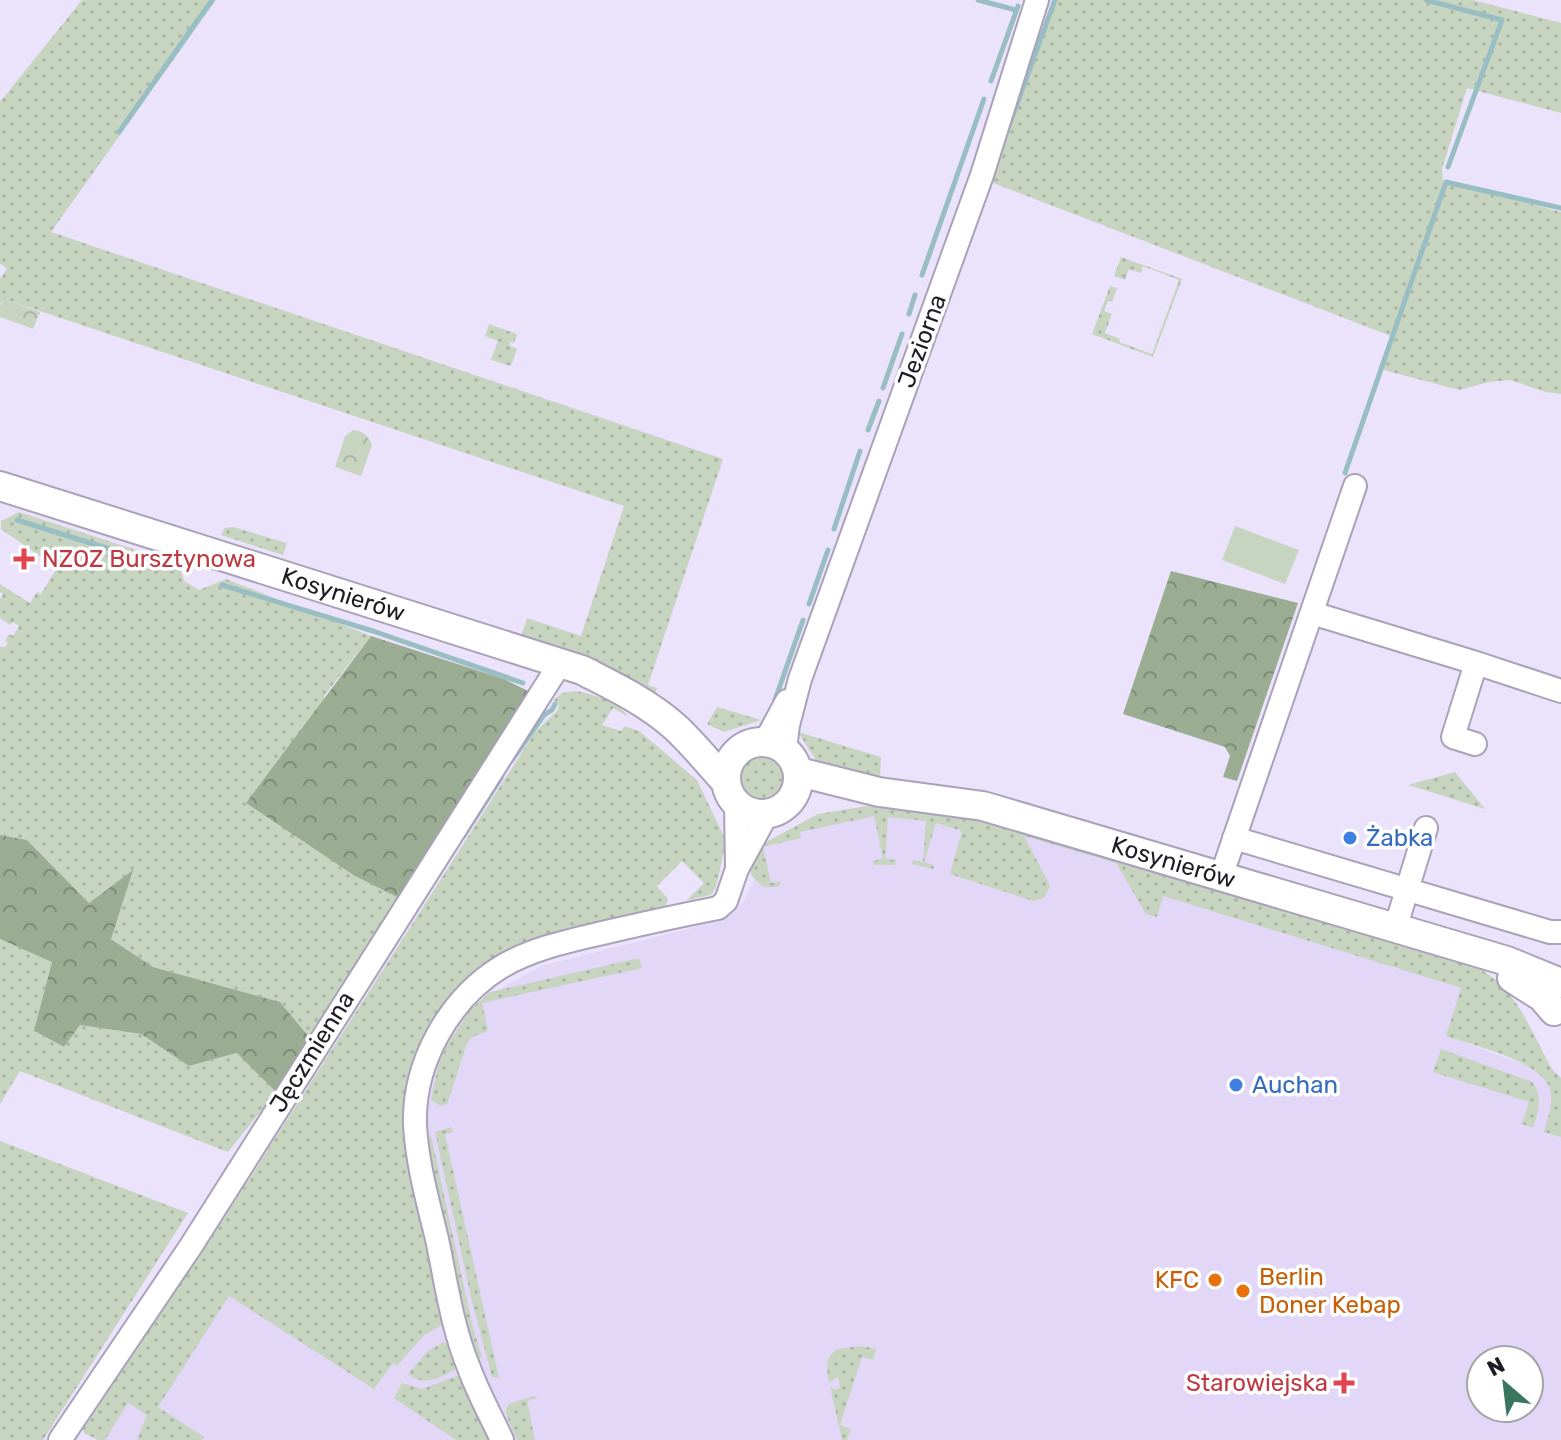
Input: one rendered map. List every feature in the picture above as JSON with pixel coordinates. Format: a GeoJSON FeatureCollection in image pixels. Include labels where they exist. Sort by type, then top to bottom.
{"type":"FeatureCollection","features":[{"type":"Feature","properties":{"kind":"main road","name":"Kosynierów"},"geometry":{"type":"LineString","coordinates":[[1,487],[561,662],[617,687],[675,727],[736,753]]}},
{"type":"Feature","properties":{"kind":"main road","name":"Kosynierów"},"geometry":{"type":"LineString","coordinates":[[675,727],[731,793]]}},
{"type":"Feature","properties":{"kind":"main road"},"geometry":{"type":"LineString","coordinates":[[754,743],[783,754],[799,783],[779,808],[756,814],[731,793],[728,767],[736,753],[754,743]]}},
{"type":"Feature","properties":{"kind":"main road","name":"Kosynierów"},"geometry":{"type":"LineString","coordinates":[[783,754],[879,792],[983,806],[1101,839],[1507,961],[1561,983]]}},
{"type":"Feature","properties":{"kind":"main road","name":"Kosynierów"},"geometry":{"type":"LineString","coordinates":[[779,808],[879,792]]}},
{"type":"Feature","properties":{"kind":"main road","name":"Kosynierów"},"geometry":{"type":"LineString","coordinates":[[1463,949],[1532,990],[1559,1014]]}},
{"type":"Feature","properties":{"kind":"street","name":"Jeziorna"},"geometry":{"type":"LineString","coordinates":[[783,754],[800,679],[982,175],[1037,0]]}},
{"type":"Feature","properties":{"kind":"street"},"geometry":{"type":"LineString","coordinates":[[1221,877],[1355,486]]}},
{"type":"Feature","properties":{"kind":"street"},"geometry":{"type":"LineString","coordinates":[[1312,613],[1561,691]]}},
{"type":"Feature","properties":{"kind":"street","name":"Jęczmienna"},"geometry":{"type":"LineString","coordinates":[[70,1436],[561,662]]}},
{"type":"Feature","properties":{"kind":"street"},"geometry":{"type":"LineString","coordinates":[[1475,744],[1453,737],[1476,663]]}},
{"type":"Feature","properties":{"kind":"street"},"geometry":{"type":"LineString","coordinates":[[731,793],[737,869]]}},
{"type":"Feature","properties":{"kind":"street"},"geometry":{"type":"LineString","coordinates":[[502,1440],[468,1368],[456,1330],[418,1155],[415,1124],[418,1089],[428,1054],[444,1024],[462,1001],[482,980],[503,966],[549,947],[718,908],[726,901],[737,869],[779,808]]}},
{"type":"Feature","properties":{"kind":"street"},"geometry":{"type":"LineString","coordinates":[[1395,929],[1426,828]]}},
{"type":"Feature","properties":{"kind":"street"},"geometry":{"type":"LineString","coordinates":[[1234,838],[1550,932],[1561,932]]}},
{"type":"Feature","properties":{"kind":"shaded area"},"geometry":{"type":"Polygon","coordinates":[[[876,812],[1002,830],[1161,877],[1163,896],[1461,988],[1447,1036],[1561,1080],[1561,1440],[102,1440],[277,1147],[498,990],[541,966],[723,920],[743,903],[753,881],[762,846],[844,815],[876,812]]]}},
{"type":"Feature","properties":{"kind":"green space"},"geometry":{"type":"Polygon","coordinates":[[[82,0],[216,0],[51,232],[723,459],[648,685],[657,688],[655,694],[611,667],[575,652],[521,636],[527,618],[581,636],[624,506],[4,299],[0,304],[0,279],[7,269],[0,263],[0,102],[82,0]]]}},
{"type":"Feature","properties":{"kind":"green space"},"geometry":{"type":"Polygon","coordinates":[[[1052,0],[1473,0],[1561,23],[1561,113],[1467,88],[1442,169],[1443,186],[1447,181],[1561,212],[1561,394],[1510,380],[1459,390],[1380,369],[1391,336],[991,182],[1052,0]]]}},
{"type":"Feature","properties":{"kind":"green space"},"geometry":{"type":"Polygon","coordinates":[[[1121,257],[1182,279],[1153,357],[1092,334],[1110,286],[1117,288],[1112,302],[1108,301],[1104,311],[1112,314],[1105,333],[1120,339],[1119,342],[1152,354],[1179,280],[1143,266],[1141,273],[1129,269],[1125,280],[1114,276],[1121,257]]]}},
{"type":"Feature","properties":{"kind":"green space"},"geometry":{"type":"Polygon","coordinates":[[[4,299],[40,312],[33,329],[0,317],[4,299]]]}},
{"type":"Feature","properties":{"kind":"green space"},"geometry":{"type":"Polygon","coordinates":[[[489,324],[517,334],[514,343],[510,342],[509,345],[517,349],[511,366],[491,360],[498,341],[485,336],[489,324]]]}},
{"type":"Feature","properties":{"kind":"green space"},"geometry":{"type":"Polygon","coordinates":[[[353,430],[365,434],[372,445],[361,476],[335,467],[345,436],[353,430]]]}},
{"type":"Feature","properties":{"kind":"green space"},"geometry":{"type":"Polygon","coordinates":[[[19,512],[179,564],[184,581],[199,590],[226,579],[371,636],[324,696],[355,876],[401,899],[310,1038],[280,1002],[153,967],[110,938],[132,871],[89,903],[27,840],[0,835],[0,647],[5,647],[9,634],[13,636],[19,626],[13,622],[10,625],[0,618],[3,594],[0,584],[30,603],[37,592],[41,594],[57,568],[1,529],[1,521],[19,512]]]}},
{"type":"Feature","properties":{"kind":"green space"},"geometry":{"type":"Polygon","coordinates":[[[1235,526],[1299,550],[1285,584],[1222,560],[1235,526]]]}},
{"type":"Feature","properties":{"kind":"green space"},"geometry":{"type":"Polygon","coordinates":[[[233,527],[287,543],[283,555],[221,535],[225,528],[233,527]]]}},
{"type":"Feature","properties":{"kind":"green space"},"geometry":{"type":"Polygon","coordinates":[[[1171,571],[1298,603],[1237,781],[1223,777],[1230,756],[1225,747],[1123,714],[1171,571]]]}},
{"type":"Feature","properties":{"kind":"green space"},"geometry":{"type":"Polygon","coordinates":[[[371,636],[504,679],[528,691],[401,899],[355,876],[246,803],[371,636]]]}},
{"type":"Feature","properties":{"kind":"green space"},"geometry":{"type":"Polygon","coordinates":[[[575,691],[621,708],[630,720],[613,708],[602,725],[621,731],[624,726],[639,731],[697,780],[726,841],[716,887],[711,895],[687,900],[704,883],[682,861],[657,886],[668,899],[666,906],[597,923],[506,954],[414,1067],[446,1316],[442,1325],[424,1335],[397,1366],[393,1363],[374,1389],[229,1296],[158,1407],[204,1437],[202,1440],[137,1440],[147,1415],[128,1403],[105,1440],[84,1433],[83,1429],[216,1231],[535,732],[557,711],[559,704],[554,700],[562,693],[575,691]]]}},
{"type":"Feature","properties":{"kind":"green space"},"geometry":{"type":"Polygon","coordinates":[[[717,707],[761,720],[724,732],[707,724],[717,707]]]}},
{"type":"Feature","properties":{"kind":"green space"},"geometry":{"type":"Polygon","coordinates":[[[798,732],[881,757],[880,776],[835,772],[819,765],[798,732]]]}},
{"type":"Feature","properties":{"kind":"green space"},"geometry":{"type":"Polygon","coordinates":[[[763,755],[779,762],[786,778],[779,794],[763,801],[747,794],[740,778],[747,762],[763,755]]]}},
{"type":"Feature","properties":{"kind":"green space"},"geometry":{"type":"Polygon","coordinates":[[[1455,772],[1485,809],[1408,785],[1455,772]]]}},
{"type":"Feature","properties":{"kind":"green space"},"geometry":{"type":"Polygon","coordinates":[[[867,806],[981,820],[1480,969],[1514,1000],[1552,1069],[1561,1078],[1561,1137],[1544,1132],[1550,1110],[1550,1089],[1534,1070],[1505,1055],[1446,1036],[1461,988],[1163,896],[1157,917],[1146,914],[1116,863],[1024,836],[1050,886],[1044,898],[1033,901],[950,874],[962,831],[936,823],[924,862],[934,865],[934,869],[912,864],[913,860],[923,862],[926,821],[888,817],[885,859],[896,860],[895,865],[874,865],[873,861],[883,859],[874,816],[800,832],[801,838],[763,847],[771,883],[781,881],[779,887],[763,887],[751,875],[749,864],[759,846],[818,814],[867,806]]]}},
{"type":"Feature","properties":{"kind":"green space"},"geometry":{"type":"Polygon","coordinates":[[[0,835],[27,840],[89,903],[133,870],[111,939],[153,967],[280,1002],[310,1038],[276,1092],[237,1053],[189,1066],[141,1034],[80,1025],[64,1047],[34,1031],[52,962],[0,939],[0,835]]]}},
{"type":"Feature","properties":{"kind":"green space"},"geometry":{"type":"Polygon","coordinates":[[[0,939],[52,961],[35,1032],[64,1047],[80,1025],[141,1034],[189,1066],[238,1053],[276,1092],[228,1152],[20,1071],[0,1104],[0,939]]]}},
{"type":"Feature","properties":{"kind":"green space"},"geometry":{"type":"Polygon","coordinates":[[[639,958],[642,968],[482,1003],[488,1031],[472,1037],[467,1043],[447,1104],[440,1106],[431,1100],[438,1066],[446,1047],[470,1010],[490,992],[639,958]]]}},
{"type":"Feature","properties":{"kind":"green space"},"geometry":{"type":"Polygon","coordinates":[[[1441,1049],[1532,1082],[1539,1099],[1533,1128],[1522,1124],[1529,1102],[1433,1072],[1441,1049]]]}},
{"type":"Feature","properties":{"kind":"green space"},"geometry":{"type":"Polygon","coordinates":[[[452,1127],[453,1132],[445,1134],[499,1378],[492,1377],[471,1297],[435,1132],[452,1127]]]}},
{"type":"Feature","properties":{"kind":"green space"},"geometry":{"type":"Polygon","coordinates":[[[431,1135],[482,1357],[475,1360],[468,1343],[427,1154],[431,1135]]]}},
{"type":"Feature","properties":{"kind":"green space"},"geometry":{"type":"Polygon","coordinates":[[[0,1141],[188,1213],[43,1440],[0,1440],[0,1141]]]}},
{"type":"Feature","properties":{"kind":"green space"},"geometry":{"type":"Polygon","coordinates":[[[444,1342],[452,1348],[459,1368],[427,1380],[408,1374],[428,1351],[444,1342]]]}},
{"type":"Feature","properties":{"kind":"green space"},"geometry":{"type":"Polygon","coordinates":[[[862,1346],[876,1349],[873,1360],[862,1357],[840,1425],[851,1429],[847,1440],[842,1440],[830,1386],[834,1390],[840,1388],[838,1377],[829,1382],[827,1364],[837,1349],[862,1346]]]}},
{"type":"Feature","properties":{"kind":"green space"},"geometry":{"type":"Polygon","coordinates":[[[463,1374],[493,1440],[456,1440],[394,1398],[402,1383],[422,1389],[463,1374]]]}},
{"type":"Feature","properties":{"kind":"green space"},"geometry":{"type":"Polygon","coordinates":[[[536,1396],[527,1401],[535,1440],[517,1440],[506,1409],[514,1402],[536,1396]]]}},
{"type":"Feature","properties":{"kind":"waterway"},"geometry":{"type":"LineString","coordinates":[[119,132],[212,0]]}},
{"type":"Feature","properties":{"kind":"waterway"},"geometry":{"type":"LineString","coordinates":[[978,0],[1016,10]]}},
{"type":"Feature","properties":{"kind":"waterway"},"geometry":{"type":"LineString","coordinates":[[1006,134],[1055,0]]}},
{"type":"Feature","properties":{"kind":"waterway"},"geometry":{"type":"LineString","coordinates":[[1426,0],[1502,20],[1448,167]]}},
{"type":"Feature","properties":{"kind":"waterway"},"geometry":{"type":"LineString","coordinates":[[991,81],[1018,6]]}},
{"type":"Feature","properties":{"kind":"waterway"},"geometry":{"type":"LineString","coordinates":[[922,275],[984,99]]}},
{"type":"Feature","properties":{"kind":"waterway"},"geometry":{"type":"LineString","coordinates":[[1345,473],[1446,182],[1561,208]]}},
{"type":"Feature","properties":{"kind":"waterway"},"geometry":{"type":"LineString","coordinates":[[909,314],[915,295]]}},
{"type":"Feature","properties":{"kind":"waterway"},"geometry":{"type":"LineString","coordinates":[[883,388],[902,334]]}},
{"type":"Feature","properties":{"kind":"waterway"},"geometry":{"type":"LineString","coordinates":[[868,430],[879,401]]}},
{"type":"Feature","properties":{"kind":"waterway"},"geometry":{"type":"LineString","coordinates":[[834,529],[860,451]]}},
{"type":"Feature","properties":{"kind":"waterway"},"geometry":{"type":"LineString","coordinates":[[17,520],[173,569]]}},
{"type":"Feature","properties":{"kind":"waterway"},"geometry":{"type":"LineString","coordinates":[[809,604],[828,550]]}},
{"type":"Feature","properties":{"kind":"waterway"},"geometry":{"type":"LineString","coordinates":[[222,585],[373,631],[523,683]]}},
{"type":"Feature","properties":{"kind":"waterway"},"geometry":{"type":"LineString","coordinates":[[775,700],[803,620]]}},
{"type":"Feature","properties":{"kind":"waterway"},"geometry":{"type":"LineString","coordinates":[[512,760],[555,704]]}},
{"type":"Feature","properties":{"kind":"waterway"},"geometry":{"type":"LineString","coordinates":[[463,837],[501,778]]}},
{"type":"Feature","properties":{"kind":"place","name":"NZOZ Bursztynowa"},"geometry":{"type":"Point","coordinates":[24,559]}},
{"type":"Feature","properties":{"kind":"place","name":"Żabka"},"geometry":{"type":"Point","coordinates":[1350,838]}},
{"type":"Feature","properties":{"kind":"place","name":"Auchan"},"geometry":{"type":"Point","coordinates":[1236,1085]}},
{"type":"Feature","properties":{"kind":"place","name":"KFC"},"geometry":{"type":"Point","coordinates":[1215,1280]}},
{"type":"Feature","properties":{"kind":"place","name":"Berlin Doner Kebap"},"geometry":{"type":"Point","coordinates":[1243,1291]}},
{"type":"Feature","properties":{"kind":"place","name":"Starowiejska"},"geometry":{"type":"Point","coordinates":[1344,1383]}}]}
